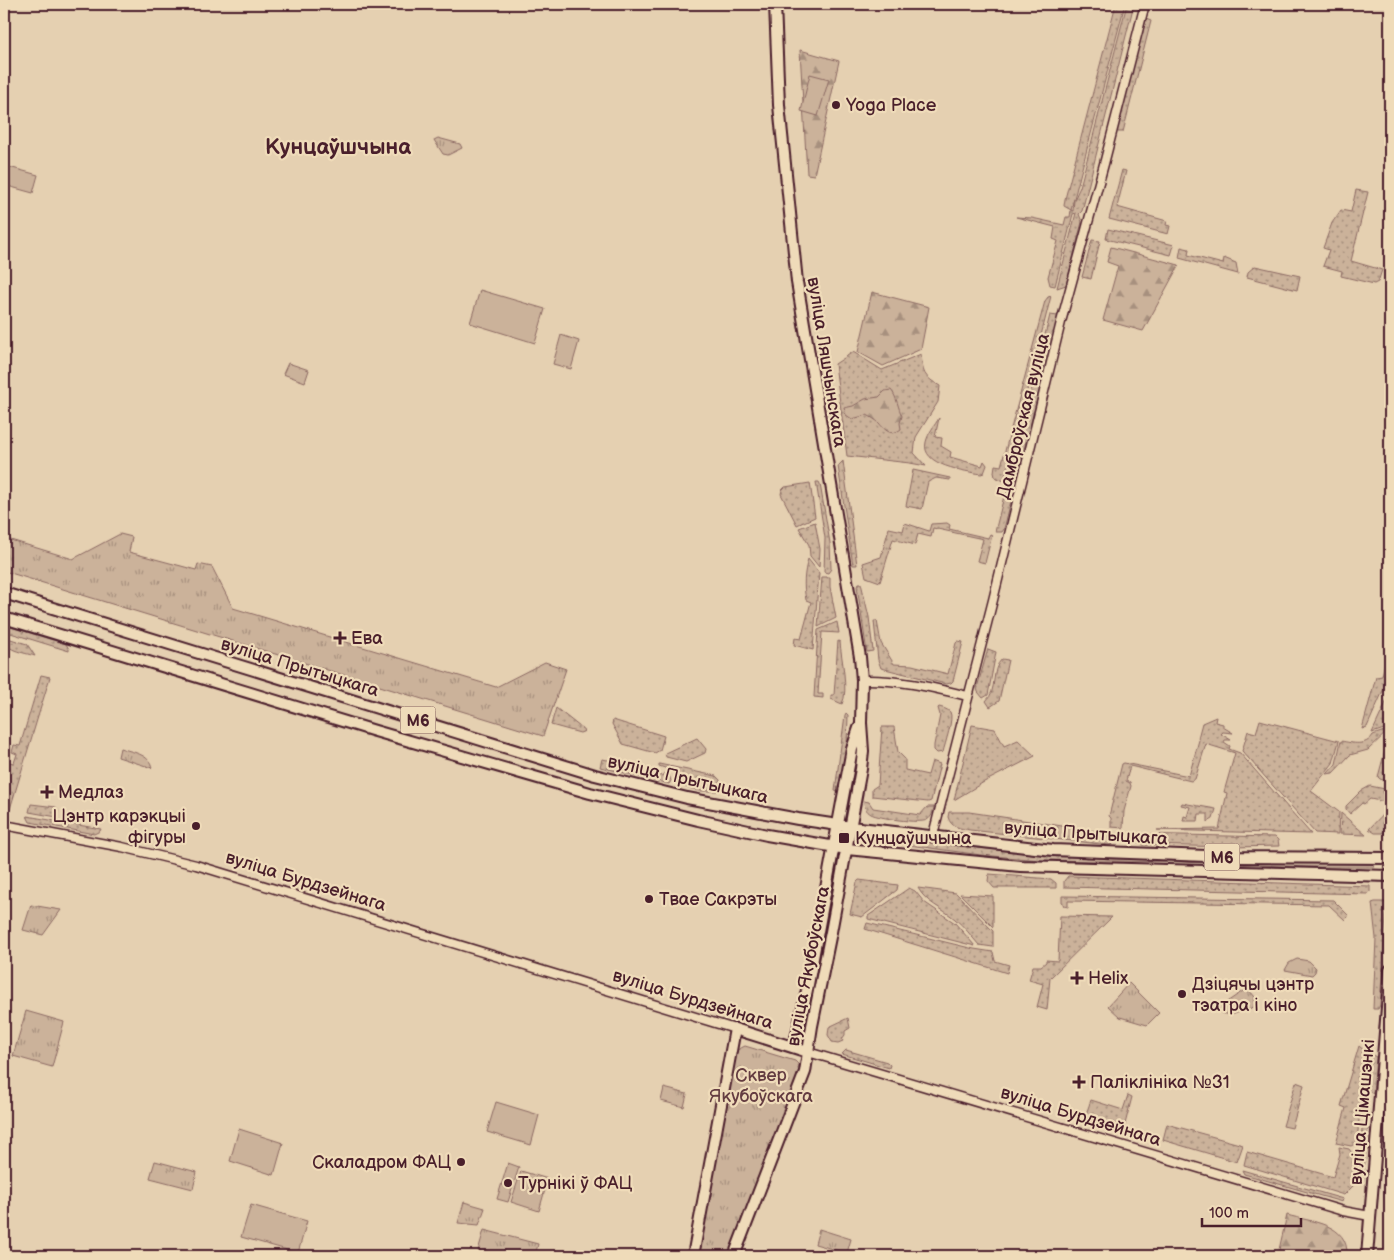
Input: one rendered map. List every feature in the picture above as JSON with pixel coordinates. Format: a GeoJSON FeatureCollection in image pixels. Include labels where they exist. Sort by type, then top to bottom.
{"type":"FeatureCollection","features":[{"type":"Feature","properties":{"kind":"main road","name":"вуліца Ляшчынскага"},"geometry":{"type":"LineString","coordinates":[[775,4],[780,108],[797,282],[862,680],[861,722],[863,751],[847,849]]}},
{"type":"Feature","properties":{"kind":"main road","name":"вуліца Прытыцкага"},"geometry":{"type":"LineString","coordinates":[[4,593],[596,774],[687,798],[851,827],[1053,850],[1232,857],[1390,858]]}},
{"type":"Feature","properties":{"kind":"main road","name":"вуліца Прытыцкага"},"geometry":{"type":"LineString","coordinates":[[4,618],[590,793],[698,820],[835,847],[973,862],[1057,868],[1390,876]]}},
{"type":"Feature","properties":{"kind":"main road","name":"вуліца Ляшчынскага"},"geometry":{"type":"LineString","coordinates":[[835,847],[852,749],[861,722]]}},
{"type":"Feature","properties":{"kind":"main road","name":"вуліца Якубоўскага"},"geometry":{"type":"LineString","coordinates":[[794,1047],[835,847]]}},
{"type":"Feature","properties":{"kind":"main road","name":"вуліца Якубоўскага"},"geometry":{"type":"LineString","coordinates":[[734,1256],[805,1072],[812,1026],[847,849]]}},
{"type":"Feature","properties":{"kind":"main road","name":"вуліца Цімашэнкі"},"geometry":{"type":"LineString","coordinates":[[1367,1256],[1390,970]]}},
{"type":"Feature","properties":{"kind":"main road","name":"вуліца Бурдзейнага"},"geometry":{"type":"LineString","coordinates":[[735,1029],[808,1052]]}},
{"type":"Feature","properties":{"kind":"main road"},"geometry":{"type":"LineString","coordinates":[[693,1256],[735,1029]]}},
{"type":"Feature","properties":{"kind":"street","name":"Дамброўская вуліца"},"geometry":{"type":"LineString","coordinates":[[933,836],[1061,322],[1146,4]]}},
{"type":"Feature","properties":{"kind":"street"},"geometry":{"type":"LineString","coordinates":[[862,680],[876,679],[968,696]]}},
{"type":"Feature","properties":{"kind":"street","name":"вуліца Бурдзейнага"},"geometry":{"type":"LineString","coordinates":[[4,825],[122,847],[202,866],[735,1029]]}},
{"type":"Feature","properties":{"kind":"street","name":"вуліца Бурдзейнага"},"geometry":{"type":"LineString","coordinates":[[808,1052],[1343,1211],[1370,1216]]}},
{"type":"Feature","properties":{"kind":"green space"},"geometry":{"type":"Polygon","coordinates":[[[1116,4],[1125,4],[1071,210],[1064,206],[1065,199],[1116,4]]]}},
{"type":"Feature","properties":{"kind":"green space"},"geometry":{"type":"Polygon","coordinates":[[[1127,4],[1134,4],[1082,211],[1079,214],[1082,222],[1066,285],[1057,288],[1076,213],[1073,214],[1055,286],[1050,285],[1048,277],[1058,241],[1053,239],[1055,227],[1016,217],[1032,218],[1064,225],[1066,217],[1070,217],[1071,210],[1073,211],[1074,200],[1080,187],[1127,4]]]}},
{"type":"Feature","properties":{"kind":"green space"},"geometry":{"type":"Polygon","coordinates":[[[1146,19],[1151,21],[1123,132],[1118,132],[1117,130],[1146,19]]]}},
{"type":"Feature","properties":{"kind":"green space"},"geometry":{"type":"Polygon","coordinates":[[[800,50],[839,61],[814,175],[807,174],[800,50]]]}},
{"type":"Feature","properties":{"kind":"green space"},"geometry":{"type":"Polygon","coordinates":[[[810,74],[829,79],[818,116],[801,111],[810,74]]]}},
{"type":"Feature","properties":{"kind":"green space"},"geometry":{"type":"Polygon","coordinates":[[[438,138],[460,144],[462,148],[448,155],[443,154],[434,140],[438,138]]]}},
{"type":"Feature","properties":{"kind":"green space"},"geometry":{"type":"Polygon","coordinates":[[[9,167],[38,175],[33,193],[4,185],[9,167]]]}},
{"type":"Feature","properties":{"kind":"green space"},"geometry":{"type":"Polygon","coordinates":[[[1122,170],[1126,171],[1117,207],[1167,221],[1166,225],[1170,226],[1168,234],[1109,219],[1122,170]]]}},
{"type":"Feature","properties":{"kind":"green space"},"geometry":{"type":"Polygon","coordinates":[[[1356,190],[1368,192],[1351,261],[1382,270],[1378,282],[1374,284],[1341,276],[1342,271],[1323,266],[1329,250],[1323,248],[1332,223],[1341,210],[1351,212],[1356,190]]]}},
{"type":"Feature","properties":{"kind":"green space"},"geometry":{"type":"Polygon","coordinates":[[[1108,229],[1174,245],[1171,255],[1106,239],[1108,229]]]}},
{"type":"Feature","properties":{"kind":"green space"},"geometry":{"type":"Polygon","coordinates":[[[1092,240],[1100,241],[1091,279],[1082,277],[1092,240]]]}},
{"type":"Feature","properties":{"kind":"green space"},"geometry":{"type":"Polygon","coordinates":[[[1111,247],[1179,265],[1143,331],[1103,320],[1118,266],[1107,262],[1111,247]]]}},
{"type":"Feature","properties":{"kind":"green space"},"geometry":{"type":"Polygon","coordinates":[[[1181,247],[1189,249],[1188,255],[1223,264],[1224,258],[1236,263],[1238,274],[1179,258],[1181,247]]]}},
{"type":"Feature","properties":{"kind":"green space"},"geometry":{"type":"Polygon","coordinates":[[[1255,266],[1300,276],[1297,290],[1247,277],[1248,272],[1255,266]]]}},
{"type":"Feature","properties":{"kind":"green space"},"geometry":{"type":"Polygon","coordinates":[[[480,290],[545,309],[535,343],[470,323],[480,290]]]}},
{"type":"Feature","properties":{"kind":"green space"},"geometry":{"type":"Polygon","coordinates":[[[872,292],[929,307],[921,349],[883,366],[858,352],[872,292]]]}},
{"type":"Feature","properties":{"kind":"green space"},"geometry":{"type":"Polygon","coordinates":[[[1051,296],[1004,481],[995,477],[995,465],[1001,466],[1045,301],[1051,296]]]}},
{"type":"Feature","properties":{"kind":"green space"},"geometry":{"type":"Polygon","coordinates":[[[1050,315],[1058,316],[1016,481],[1008,481],[1050,315]]]}},
{"type":"Feature","properties":{"kind":"green space"},"geometry":{"type":"Polygon","coordinates":[[[561,335],[579,341],[571,369],[553,364],[561,335]]]}},
{"type":"Feature","properties":{"kind":"green space"},"geometry":{"type":"Polygon","coordinates":[[[853,352],[882,370],[921,354],[925,373],[940,386],[938,402],[916,437],[914,453],[926,466],[847,456],[835,364],[853,352]]]}},
{"type":"Feature","properties":{"kind":"green space"},"geometry":{"type":"Polygon","coordinates":[[[288,363],[309,370],[305,382],[283,374],[288,363]]]}},
{"type":"Feature","properties":{"kind":"green space"},"geometry":{"type":"Polygon","coordinates":[[[891,390],[902,416],[901,429],[888,432],[867,415],[852,419],[846,415],[844,408],[853,406],[865,399],[879,397],[885,391],[891,390]]]}},
{"type":"Feature","properties":{"kind":"green space"},"geometry":{"type":"Polygon","coordinates":[[[939,418],[935,437],[942,438],[941,446],[951,452],[950,457],[982,466],[984,461],[987,465],[984,473],[955,469],[930,457],[926,450],[926,442],[939,418]]]}},
{"type":"Feature","properties":{"kind":"green space"},"geometry":{"type":"Polygon","coordinates":[[[843,461],[857,565],[853,565],[838,466],[843,461]]]}},
{"type":"Feature","properties":{"kind":"green space"},"geometry":{"type":"Polygon","coordinates":[[[913,470],[950,478],[950,480],[936,478],[928,482],[922,509],[906,506],[913,470]]]}},
{"type":"Feature","properties":{"kind":"green space"},"geometry":{"type":"Polygon","coordinates":[[[816,482],[820,484],[830,543],[831,569],[828,573],[824,572],[825,538],[816,482]]]}},
{"type":"Feature","properties":{"kind":"green space"},"geometry":{"type":"Polygon","coordinates":[[[810,483],[815,517],[797,525],[781,494],[782,490],[785,487],[810,483]]]}},
{"type":"Feature","properties":{"kind":"green space"},"geometry":{"type":"Polygon","coordinates":[[[1005,492],[1010,493],[1012,497],[1004,529],[1002,532],[995,532],[1005,492]]]}},
{"type":"Feature","properties":{"kind":"green space"},"geometry":{"type":"Polygon","coordinates":[[[815,522],[820,549],[819,567],[810,556],[809,545],[799,528],[815,522]]]}},
{"type":"Feature","properties":{"kind":"green space"},"geometry":{"type":"Polygon","coordinates":[[[905,523],[929,531],[931,524],[947,523],[950,525],[949,529],[988,538],[990,534],[992,535],[985,563],[977,561],[983,539],[933,528],[931,537],[918,534],[915,545],[893,539],[880,582],[866,577],[863,563],[881,557],[889,528],[903,531],[905,523]]]}},
{"type":"Feature","properties":{"kind":"green space"},"geometry":{"type":"Polygon","coordinates":[[[120,534],[132,537],[129,552],[196,570],[198,564],[212,567],[233,608],[496,687],[545,662],[566,669],[543,736],[4,571],[4,538],[73,559],[120,534]]]}},
{"type":"Feature","properties":{"kind":"green space"},"geometry":{"type":"Polygon","coordinates":[[[808,559],[819,573],[813,650],[794,645],[795,638],[801,639],[811,602],[806,600],[804,589],[808,559]]]}},
{"type":"Feature","properties":{"kind":"green space"},"geometry":{"type":"Polygon","coordinates":[[[822,577],[830,577],[836,618],[818,627],[822,577]]]}},
{"type":"Feature","properties":{"kind":"green space"},"geometry":{"type":"Polygon","coordinates":[[[861,583],[869,617],[873,651],[867,652],[857,586],[861,583]]]}},
{"type":"Feature","properties":{"kind":"green space"},"geometry":{"type":"Polygon","coordinates":[[[874,621],[877,621],[881,643],[894,664],[912,665],[948,674],[956,643],[958,641],[963,642],[953,681],[946,684],[881,668],[878,660],[874,621]]]}},
{"type":"Feature","properties":{"kind":"green space"},"geometry":{"type":"Polygon","coordinates":[[[837,622],[839,633],[822,632],[818,694],[823,694],[823,698],[814,697],[818,630],[837,622]]]}},
{"type":"Feature","properties":{"kind":"green space"},"geometry":{"type":"Polygon","coordinates":[[[4,625],[66,644],[69,651],[4,631],[4,625]]]}},
{"type":"Feature","properties":{"kind":"green space"},"geometry":{"type":"Polygon","coordinates":[[[4,637],[27,644],[35,656],[11,648],[5,642],[4,637]]]}},
{"type":"Feature","properties":{"kind":"green space"},"geometry":{"type":"Polygon","coordinates":[[[1390,639],[1390,675],[1367,727],[1362,729],[1376,677],[1382,676],[1390,639]]]}},
{"type":"Feature","properties":{"kind":"green space"},"geometry":{"type":"Polygon","coordinates":[[[838,641],[840,642],[845,683],[842,704],[831,699],[831,695],[834,695],[838,641]]]}},
{"type":"Feature","properties":{"kind":"green space"},"geometry":{"type":"Polygon","coordinates":[[[988,649],[996,652],[988,695],[983,698],[977,688],[988,649]]]}},
{"type":"Feature","properties":{"kind":"green space"},"geometry":{"type":"Polygon","coordinates":[[[1002,659],[1008,660],[999,701],[990,707],[986,701],[992,691],[996,669],[1002,659]]]}},
{"type":"Feature","properties":{"kind":"green space"},"geometry":{"type":"Polygon","coordinates":[[[41,675],[50,677],[10,809],[4,808],[4,777],[8,762],[14,763],[17,754],[12,752],[14,745],[20,746],[41,675]]]}},
{"type":"Feature","properties":{"kind":"green space"},"geometry":{"type":"Polygon","coordinates":[[[1390,694],[1390,727],[1372,733],[1390,694]]]}},
{"type":"Feature","properties":{"kind":"green space"},"geometry":{"type":"Polygon","coordinates":[[[939,707],[950,712],[951,720],[943,752],[937,753],[934,750],[934,745],[940,715],[939,707]]]}},
{"type":"Feature","properties":{"kind":"green space"},"geometry":{"type":"Polygon","coordinates":[[[556,708],[585,731],[580,733],[551,725],[556,708]]]}},
{"type":"Feature","properties":{"kind":"green space"},"geometry":{"type":"Polygon","coordinates":[[[846,713],[848,715],[847,747],[839,792],[835,791],[846,713]]]}},
{"type":"Feature","properties":{"kind":"green space"},"geometry":{"type":"Polygon","coordinates":[[[1216,717],[1215,722],[1223,724],[1223,727],[1233,733],[1223,732],[1221,734],[1231,740],[1225,740],[1224,742],[1230,746],[1229,749],[1240,753],[1311,834],[1157,830],[1219,829],[1227,793],[1224,792],[1235,753],[1206,744],[1195,779],[1191,781],[1130,766],[1126,781],[1131,786],[1124,811],[1123,828],[1111,827],[1111,818],[1109,816],[1122,764],[1189,776],[1202,723],[1216,717]]]}},
{"type":"Feature","properties":{"kind":"green space"},"geometry":{"type":"Polygon","coordinates":[[[613,720],[664,736],[660,750],[655,753],[623,744],[612,724],[613,720]]]}},
{"type":"Feature","properties":{"kind":"green space"},"geometry":{"type":"Polygon","coordinates":[[[1260,720],[1339,741],[1333,763],[1311,791],[1339,812],[1338,834],[1315,833],[1242,751],[1248,731],[1256,733],[1260,720]]]}},
{"type":"Feature","properties":{"kind":"green space"},"geometry":{"type":"Polygon","coordinates":[[[972,725],[995,729],[1004,746],[1018,740],[1035,756],[954,800],[972,725]]]}},
{"type":"Feature","properties":{"kind":"green space"},"geometry":{"type":"Polygon","coordinates":[[[882,727],[894,727],[898,752],[905,759],[905,770],[928,775],[932,761],[940,764],[931,801],[872,796],[872,789],[878,785],[882,727]]]}},
{"type":"Feature","properties":{"kind":"green space"},"geometry":{"type":"Polygon","coordinates":[[[1390,729],[1368,750],[1350,755],[1333,773],[1327,774],[1336,764],[1341,741],[1363,743],[1373,735],[1390,729]]]}},
{"type":"Feature","properties":{"kind":"green space"},"geometry":{"type":"Polygon","coordinates":[[[697,738],[706,749],[705,753],[686,762],[666,757],[665,753],[697,738]]]}},
{"type":"Feature","properties":{"kind":"green space"},"geometry":{"type":"Polygon","coordinates":[[[1390,742],[1390,782],[1378,777],[1386,747],[1390,742]]]}},
{"type":"Feature","properties":{"kind":"green space"},"geometry":{"type":"Polygon","coordinates":[[[120,748],[135,752],[144,757],[151,763],[152,768],[118,757],[120,748]]]}},
{"type":"Feature","properties":{"kind":"green space"},"geometry":{"type":"Polygon","coordinates":[[[602,759],[613,761],[613,765],[662,776],[664,773],[669,775],[671,781],[669,784],[600,767],[602,759]]]}},
{"type":"Feature","properties":{"kind":"green space"},"geometry":{"type":"Polygon","coordinates":[[[659,764],[716,776],[720,780],[717,791],[700,791],[682,786],[674,771],[659,766],[659,764]]]}},
{"type":"Feature","properties":{"kind":"green space"},"geometry":{"type":"Polygon","coordinates":[[[1370,786],[1390,790],[1390,803],[1370,799],[1364,804],[1362,803],[1350,814],[1346,806],[1361,791],[1370,786]]]}},
{"type":"Feature","properties":{"kind":"green space"},"geometry":{"type":"Polygon","coordinates":[[[864,801],[869,802],[873,808],[920,815],[927,807],[934,807],[933,813],[927,820],[908,821],[871,814],[866,809],[864,801]]]}},
{"type":"Feature","properties":{"kind":"green space"},"geometry":{"type":"Polygon","coordinates":[[[1182,803],[1216,809],[1213,819],[1208,822],[1208,814],[1199,814],[1198,821],[1183,821],[1184,816],[1187,817],[1190,807],[1181,805],[1182,803]]]}},
{"type":"Feature","properties":{"kind":"green space"},"geometry":{"type":"Polygon","coordinates":[[[31,804],[56,807],[58,810],[57,817],[29,812],[31,804]]]}},
{"type":"Feature","properties":{"kind":"green space"},"geometry":{"type":"Polygon","coordinates":[[[1386,811],[1390,811],[1390,833],[1375,833],[1369,829],[1386,811]]]}},
{"type":"Feature","properties":{"kind":"green space"},"geometry":{"type":"Polygon","coordinates":[[[949,812],[969,812],[1122,835],[1119,841],[1110,845],[970,830],[959,828],[951,823],[948,817],[949,812]]]}},
{"type":"Feature","properties":{"kind":"green space"},"geometry":{"type":"Polygon","coordinates":[[[1341,813],[1366,835],[1340,834],[1341,813]]]}},
{"type":"Feature","properties":{"kind":"green space"},"geometry":{"type":"Polygon","coordinates":[[[27,816],[101,829],[94,834],[30,822],[27,816]]]}},
{"type":"Feature","properties":{"kind":"green space"},"geometry":{"type":"Polygon","coordinates":[[[868,834],[1054,856],[1113,859],[1373,863],[1374,867],[1040,860],[981,855],[872,840],[868,839],[868,834]]]}},
{"type":"Feature","properties":{"kind":"green space"},"geometry":{"type":"Polygon","coordinates":[[[1133,834],[1275,837],[1278,840],[1279,846],[1143,845],[1134,839],[1133,834]]]}},
{"type":"Feature","properties":{"kind":"green space"},"geometry":{"type":"Polygon","coordinates":[[[989,874],[1051,879],[1056,883],[1056,888],[994,888],[988,881],[989,874]]]}},
{"type":"Feature","properties":{"kind":"green space"},"geometry":{"type":"Polygon","coordinates":[[[1068,876],[1370,886],[1370,892],[1368,894],[1064,887],[1064,881],[1068,876]]]}},
{"type":"Feature","properties":{"kind":"green space"},"geometry":{"type":"Polygon","coordinates":[[[859,880],[898,885],[897,890],[862,917],[850,914],[859,880]]]}},
{"type":"Feature","properties":{"kind":"green space"},"geometry":{"type":"Polygon","coordinates":[[[909,888],[915,891],[924,902],[955,923],[975,946],[868,919],[868,916],[909,888]]]}},
{"type":"Feature","properties":{"kind":"green space"},"geometry":{"type":"Polygon","coordinates":[[[918,888],[956,893],[993,931],[993,947],[979,945],[958,922],[930,902],[918,888]]]}},
{"type":"Feature","properties":{"kind":"green space"},"geometry":{"type":"Polygon","coordinates":[[[960,894],[993,896],[993,927],[960,894]]]}},
{"type":"Feature","properties":{"kind":"green space"},"geometry":{"type":"Polygon","coordinates":[[[1062,896],[1333,900],[1349,916],[1345,920],[1329,905],[1068,901],[1068,907],[1064,906],[1062,896]]]}},
{"type":"Feature","properties":{"kind":"green space"},"geometry":{"type":"Polygon","coordinates":[[[1387,902],[1380,1005],[1378,1009],[1373,1009],[1376,938],[1372,903],[1387,902]]]}},
{"type":"Feature","properties":{"kind":"green space"},"geometry":{"type":"Polygon","coordinates":[[[31,905],[61,910],[43,935],[23,930],[31,905]]]}},
{"type":"Feature","properties":{"kind":"green space"},"geometry":{"type":"Polygon","coordinates":[[[1060,916],[1112,917],[1050,978],[1047,1010],[1037,1007],[1043,984],[1029,980],[1033,966],[1041,966],[1046,960],[1058,961],[1060,916]]]}},
{"type":"Feature","properties":{"kind":"green space"},"geometry":{"type":"Polygon","coordinates":[[[867,923],[993,952],[995,961],[1009,965],[1007,973],[865,929],[867,923]]]}},
{"type":"Feature","properties":{"kind":"green space"},"geometry":{"type":"Polygon","coordinates":[[[1297,959],[1309,961],[1316,968],[1315,972],[1312,975],[1285,970],[1289,963],[1297,959]]]}},
{"type":"Feature","properties":{"kind":"green space"},"geometry":{"type":"Polygon","coordinates":[[[1129,983],[1159,1013],[1147,1025],[1120,1017],[1108,1006],[1129,983]]]}},
{"type":"Feature","properties":{"kind":"green space"},"geometry":{"type":"Polygon","coordinates":[[[1243,991],[1250,991],[1255,997],[1254,1007],[1231,1015],[1221,1013],[1221,1006],[1243,991]]]}},
{"type":"Feature","properties":{"kind":"green space"},"geometry":{"type":"Polygon","coordinates":[[[26,1011],[64,1022],[52,1067],[13,1056],[26,1011]]]}},
{"type":"Feature","properties":{"kind":"green space"},"geometry":{"type":"Polygon","coordinates":[[[848,1018],[850,1028],[845,1031],[843,1041],[838,1043],[832,1042],[828,1035],[829,1027],[848,1018]]]}},
{"type":"Feature","properties":{"kind":"green space","name":"Сквер Якубоўскага"},"geometry":{"type":"Polygon","coordinates":[[[745,1046],[795,1061],[799,1069],[784,1116],[732,1256],[698,1256],[737,1050],[745,1046]]]}},
{"type":"Feature","properties":{"kind":"green space"},"geometry":{"type":"Polygon","coordinates":[[[1359,1046],[1365,1051],[1357,1143],[1351,1146],[1336,1143],[1346,1108],[1341,1106],[1359,1046]]]}},
{"type":"Feature","properties":{"kind":"green space"},"geometry":{"type":"Polygon","coordinates":[[[846,1050],[887,1062],[890,1065],[889,1068],[842,1054],[846,1050]]]}},
{"type":"Feature","properties":{"kind":"green space"},"geometry":{"type":"Polygon","coordinates":[[[1369,1053],[1376,1057],[1373,1094],[1366,1089],[1369,1053]]]}},
{"type":"Feature","properties":{"kind":"green space"},"geometry":{"type":"Polygon","coordinates":[[[1296,1082],[1304,1085],[1292,1128],[1283,1126],[1296,1082]]]}},
{"type":"Feature","properties":{"kind":"green space"},"geometry":{"type":"Polygon","coordinates":[[[664,1088],[687,1094],[684,1107],[661,1101],[664,1088]]]}},
{"type":"Feature","properties":{"kind":"green space"},"geometry":{"type":"Polygon","coordinates":[[[1128,1095],[1132,1097],[1124,1128],[1085,1117],[1091,1100],[1123,1110],[1128,1095]]]}},
{"type":"Feature","properties":{"kind":"green space"},"geometry":{"type":"Polygon","coordinates":[[[496,1102],[539,1115],[531,1145],[487,1132],[496,1102]]]}},
{"type":"Feature","properties":{"kind":"green space"},"geometry":{"type":"Polygon","coordinates":[[[1167,1124],[1243,1145],[1237,1162],[1163,1140],[1167,1124]]]}},
{"type":"Feature","properties":{"kind":"green space"},"geometry":{"type":"Polygon","coordinates":[[[1368,1128],[1363,1181],[1360,1184],[1358,1180],[1362,1129],[1368,1128]]]}},
{"type":"Feature","properties":{"kind":"green space"},"geometry":{"type":"Polygon","coordinates":[[[239,1129],[283,1143],[274,1175],[230,1161],[239,1129]]]}},
{"type":"Feature","properties":{"kind":"green space"},"geometry":{"type":"Polygon","coordinates":[[[1339,1147],[1349,1149],[1356,1158],[1353,1186],[1344,1195],[1244,1165],[1247,1152],[1333,1177],[1340,1154],[1339,1147]]]}},
{"type":"Feature","properties":{"kind":"green space"},"geometry":{"type":"Polygon","coordinates":[[[155,1161],[197,1172],[193,1189],[150,1178],[155,1161]]]}},
{"type":"Feature","properties":{"kind":"green space","name":"Турнікі ў ФАЦ"},"geometry":{"type":"Polygon","coordinates":[[[508,1163],[519,1167],[508,1202],[497,1199],[508,1163]]]}},
{"type":"Feature","properties":{"kind":"green space"},"geometry":{"type":"Polygon","coordinates":[[[1242,1170],[1343,1199],[1342,1202],[1244,1174],[1242,1170]]]}},
{"type":"Feature","properties":{"kind":"green space"},"geometry":{"type":"Polygon","coordinates":[[[521,1171],[548,1179],[539,1211],[511,1202],[521,1171]]]}},
{"type":"Feature","properties":{"kind":"green space"},"geometry":{"type":"Polygon","coordinates":[[[464,1202],[485,1208],[479,1225],[458,1223],[464,1202]]]}},
{"type":"Feature","properties":{"kind":"green space"},"geometry":{"type":"Polygon","coordinates":[[[251,1205],[307,1221],[298,1253],[241,1237],[251,1205]]]}},
{"type":"Feature","properties":{"kind":"green space"},"geometry":{"type":"Polygon","coordinates":[[[1287,1215],[1317,1222],[1335,1230],[1342,1237],[1346,1245],[1347,1256],[1281,1256],[1278,1254],[1287,1215]]]}},
{"type":"Feature","properties":{"kind":"green space"},"geometry":{"type":"Polygon","coordinates":[[[819,1229],[851,1239],[847,1253],[815,1244],[819,1229]]]}},
{"type":"Feature","properties":{"kind":"green space"},"geometry":{"type":"Polygon","coordinates":[[[484,1230],[538,1244],[535,1256],[498,1256],[478,1251],[484,1230]]]}},
{"type":"Feature","properties":{"kind":"place","name":"Yoga Place"},"geometry":{"type":"Point","coordinates":[836,105]}},
{"type":"Feature","properties":{"kind":"place","name":"Ева"},"geometry":{"type":"Point","coordinates":[340,638]}},
{"type":"Feature","properties":{"kind":"place","name":"Медлаз"},"geometry":{"type":"Point","coordinates":[47,792]}},
{"type":"Feature","properties":{"kind":"place","name":"Цэнтр карэкцыі фігуры"},"geometry":{"type":"Point","coordinates":[196,826]}},
{"type":"Feature","properties":{"kind":"place","name":"Кунцаўшчына"},"geometry":{"type":"Point","coordinates":[844,838]}},
{"type":"Feature","properties":{"kind":"place","name":"Твае Сакрэты"},"geometry":{"type":"Point","coordinates":[649,899]}},
{"type":"Feature","properties":{"kind":"place","name":"Helix"},"geometry":{"type":"Point","coordinates":[1077,978]}},
{"type":"Feature","properties":{"kind":"place","name":"Дзіцячы цэнтр тэатра і кіно"},"geometry":{"type":"Point","coordinates":[1182,994]}},
{"type":"Feature","properties":{"kind":"place","name":"Паліклініка №31"},"geometry":{"type":"Point","coordinates":[1079,1082]}},
{"type":"Feature","properties":{"kind":"place","name":"Скаладром ФАЦ"},"geometry":{"type":"Point","coordinates":[461,1162]}},
{"type":"Feature","properties":{"kind":"place","name":"Турнікі ў ФАЦ"},"geometry":{"type":"Point","coordinates":[508,1183]}},
{"type":"Feature","properties":{"kind":"district","name":"Кунцаўшчына"},"geometry":{"type":"Point","coordinates":[338,146]}}]}
